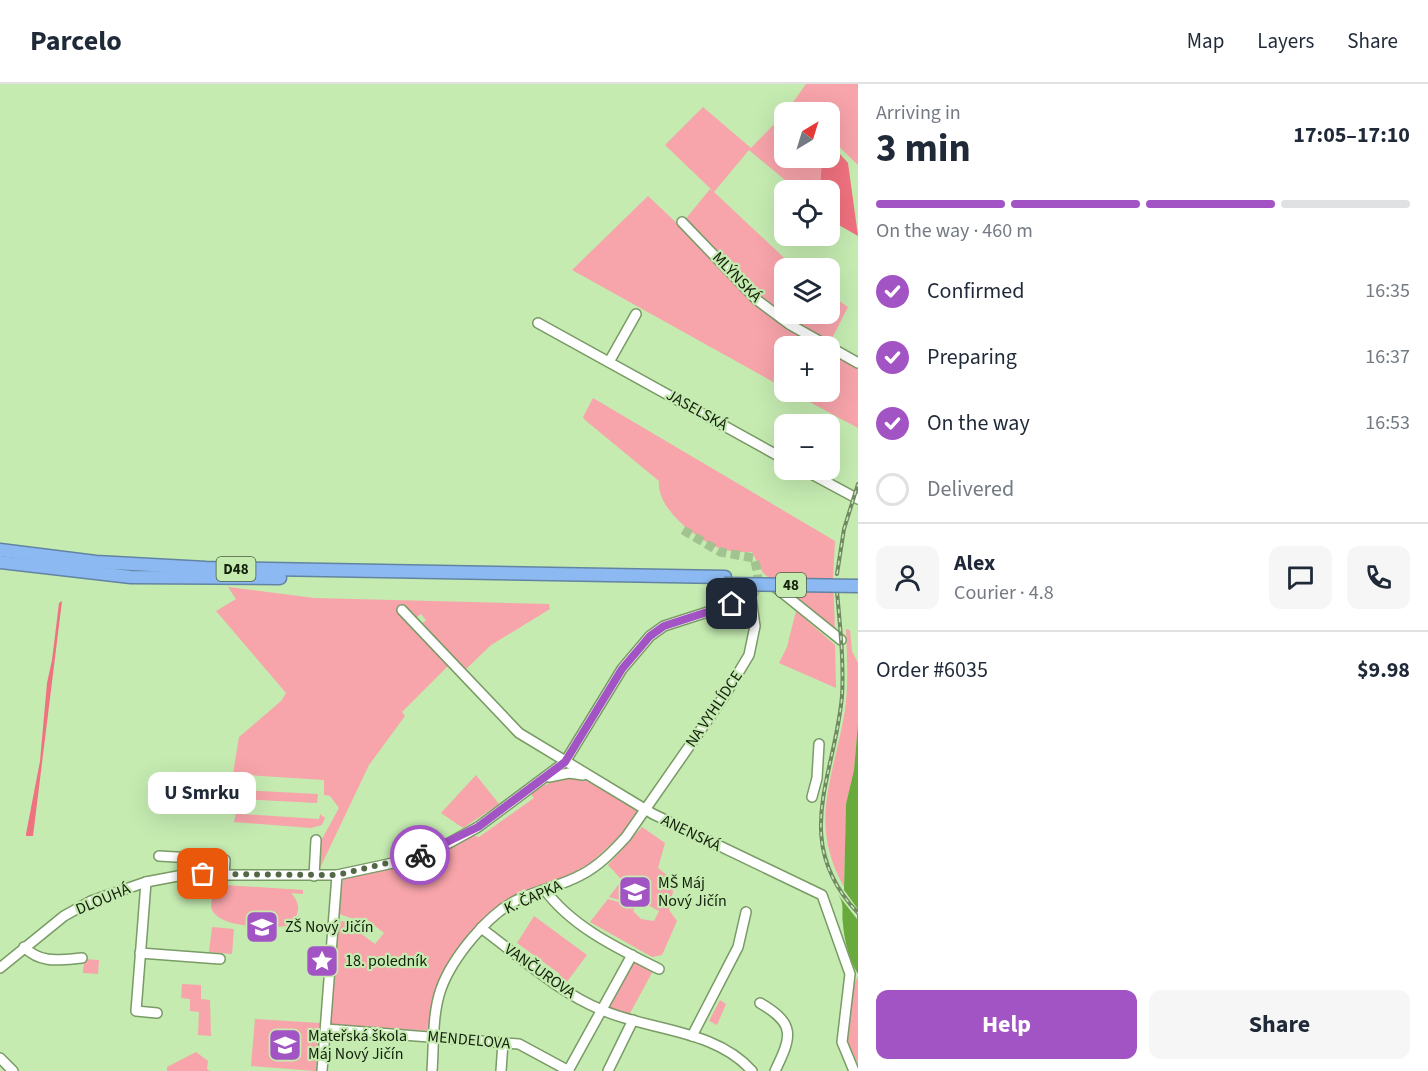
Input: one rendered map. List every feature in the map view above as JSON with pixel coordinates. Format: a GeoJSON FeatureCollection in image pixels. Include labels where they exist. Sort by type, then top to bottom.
{"type":"FeatureCollection","features":[{"type":"Feature","properties":{"kind":"highway","name":"D48"},"geometry":{"type":"LineString","coordinates":[[0,550],[96,562],[206,568],[724,581]]}},
{"type":"Feature","properties":{"kind":"highway","name":"D48"},"geometry":{"type":"LineString","coordinates":[[0,562],[68,571],[167,578],[724,581]]}},
{"type":"Feature","properties":{"kind":"highway","name":"48"},"geometry":{"type":"LineString","coordinates":[[724,581],[858,579]]}},
{"type":"Feature","properties":{"kind":"highway","name":"48"},"geometry":{"type":"LineString","coordinates":[[724,581],[858,586]]}},
{"type":"Feature","properties":{"kind":"street","name":"MLÝNSKÁ"},"geometry":{"type":"LineString","coordinates":[[682,222],[757,300],[789,324],[858,363]]}},
{"type":"Feature","properties":{"kind":"street"},"geometry":{"type":"LineString","coordinates":[[609,362],[636,314]]}},
{"type":"Feature","properties":{"kind":"street","name":"JASELSKÁ"},"geometry":{"type":"LineString","coordinates":[[538,323],[774,453]]}},
{"type":"Feature","properties":{"kind":"street"},"geometry":{"type":"LineString","coordinates":[[823,480],[858,499]]}},
{"type":"Feature","properties":{"kind":"street"},"geometry":{"type":"LineString","coordinates":[[774,586],[841,640]]}},
{"type":"Feature","properties":{"kind":"street","name":"NA VYHLÍDCE"},"geometry":{"type":"LineString","coordinates":[[565,762],[622,669],[650,636],[664,626],[751,598],[755,626],[748,656],[646,810]]}},
{"type":"Feature","properties":{"kind":"street","name":"ANENSKÁ"},"geometry":{"type":"LineString","coordinates":[[402,610],[519,733],[646,810],[822,896],[854,971]]}},
{"type":"Feature","properties":{"kind":"street"},"geometry":{"type":"LineString","coordinates":[[812,797],[817,778],[819,744]]}},
{"type":"Feature","properties":{"kind":"street","name":"DLOUHÁ"},"geometry":{"type":"LineString","coordinates":[[0,968],[64,916],[91,901],[146,882],[183,875],[337,875],[407,860],[449,843],[478,827],[565,762]]}},
{"type":"Feature","properties":{"kind":"street","name":"DLOUHÁ"},"geometry":{"type":"LineString","coordinates":[[539,782],[569,773],[592,778]]}},
{"type":"Feature","properties":{"kind":"street","name":"K. ČAPKA"},"geometry":{"type":"LineString","coordinates":[[432,1071],[441,990],[481,928],[503,908],[594,867],[626,837],[646,810]]}},
{"type":"Feature","properties":{"kind":"street"},"geometry":{"type":"LineString","coordinates":[[314,876],[316,840]]}},
{"type":"Feature","properties":{"kind":"street"},"geometry":{"type":"LineString","coordinates":[[159,856],[225,860],[224,875]]}},
{"type":"Feature","properties":{"kind":"street"},"geometry":{"type":"LineString","coordinates":[[322,1071],[337,875]]}},
{"type":"Feature","properties":{"kind":"street"},"geometry":{"type":"LineString","coordinates":[[146,882],[136,1011],[157,1013]]}},
{"type":"Feature","properties":{"kind":"street"},"geometry":{"type":"LineString","coordinates":[[545,890],[556,905],[573,918],[659,969]]}},
{"type":"Feature","properties":{"kind":"street"},"geometry":{"type":"LineString","coordinates":[[692,1036],[738,947],[746,912]]}},
{"type":"Feature","properties":{"kind":"street","name":"VANČUROVA"},"geometry":{"type":"LineString","coordinates":[[481,928],[542,973],[601,1010],[692,1036],[733,1054],[752,1071]]}},
{"type":"Feature","properties":{"kind":"street"},"geometry":{"type":"LineString","coordinates":[[24,947],[32,955],[44,961],[82,958]]}},
{"type":"Feature","properties":{"kind":"street"},"geometry":{"type":"LineString","coordinates":[[141,952],[220,959]]}},
{"type":"Feature","properties":{"kind":"street"},"geometry":{"type":"LineString","coordinates":[[569,1071],[629,953]]}},
{"type":"Feature","properties":{"kind":"street"},"geometry":{"type":"LineString","coordinates":[[854,971],[842,1042],[854,1071]]}},
{"type":"Feature","properties":{"kind":"street"},"geometry":{"type":"LineString","coordinates":[[760,1003],[781,1016],[786,1031],[788,1045],[775,1071]]}},
{"type":"Feature","properties":{"kind":"street"},"geometry":{"type":"LineString","coordinates":[[608,1071],[633,1020]]}},
{"type":"Feature","properties":{"kind":"street","name":"MENDELOVA"},"geometry":{"type":"LineString","coordinates":[[326,1029],[519,1044],[569,1071]]}},
{"type":"Feature","properties":{"kind":"street"},"geometry":{"type":"LineString","coordinates":[[501,1071],[503,1042]]}},
{"type":"Feature","properties":{"kind":"street"},"geometry":{"type":"LineString","coordinates":[[0,1058],[13,1071]]}},
{"type":"Feature","properties":{"kind":"street"},"geometry":{"type":"LineString","coordinates":[[545,1071],[551,1061]]}},
{"type":"Feature","properties":{"kind":"shaded area"},"geometry":{"type":"Polygon","coordinates":[[[806,84],[858,84],[858,165],[840,148],[840,102],[793,102],[806,84]]]}},
{"type":"Feature","properties":{"kind":"shaded area"},"geometry":{"type":"Polygon","coordinates":[[[703,107],[751,148],[774,124],[774,168],[821,168],[821,180],[785,180],[749,150],[714,192],[784,258],[774,258],[774,324],[839,324],[833,336],[774,336],[774,382],[572,270],[648,196],[683,229],[684,221],[710,189],[713,191],[665,145],[703,107]]]}},
{"type":"Feature","properties":{"kind":"shaded area"},"geometry":{"type":"Polygon","coordinates":[[[840,154],[848,163],[858,236],[840,226],[840,180],[821,180],[821,168],[840,168],[840,154]]]}},
{"type":"Feature","properties":{"kind":"shaded area"},"geometry":{"type":"Polygon","coordinates":[[[840,302],[848,307],[840,323],[840,302]]]}},
{"type":"Feature","properties":{"kind":"shaded area"},"geometry":{"type":"Polygon","coordinates":[[[840,356],[858,367],[858,428],[840,418],[840,414],[832,414],[810,402],[840,402],[840,356]]]}},
{"type":"Feature","properties":{"kind":"shaded area"},"geometry":{"type":"Polygon","coordinates":[[[593,398],[835,541],[833,577],[835,632],[763,573],[752,552],[719,548],[700,538],[679,521],[664,502],[659,481],[585,420],[583,417],[593,398]]]}},
{"type":"Feature","properties":{"kind":"shaded area"},"geometry":{"type":"Polygon","coordinates":[[[228,587],[314,598],[549,604],[550,609],[491,645],[463,672],[419,626],[426,620],[421,614],[413,620],[401,612],[448,666],[402,712],[405,716],[369,765],[320,868],[322,839],[339,808],[330,796],[324,795],[324,780],[233,774],[239,737],[281,701],[286,693],[216,611],[236,599],[228,587]]]}},
{"type":"Feature","properties":{"kind":"shaded area"},"geometry":{"type":"Polygon","coordinates":[[[62,601],[33,836],[26,836],[40,761],[47,683],[59,603],[62,601]]]}},
{"type":"Feature","properties":{"kind":"shaded area"},"geometry":{"type":"Polygon","coordinates":[[[796,611],[835,645],[836,688],[779,663],[787,647],[796,611]]]}},
{"type":"Feature","properties":{"kind":"shaded area"},"geometry":{"type":"Polygon","coordinates":[[[846,629],[850,630],[852,651],[858,663],[858,724],[854,770],[846,804],[844,887],[833,864],[825,823],[829,782],[846,705],[846,629]]]}},
{"type":"Feature","properties":{"kind":"shaded area"},"geometry":{"type":"Polygon","coordinates":[[[858,724],[858,974],[846,944],[839,896],[844,890],[846,804],[854,770],[858,724]]]}},
{"type":"Feature","properties":{"kind":"shaded area"},"geometry":{"type":"Polygon","coordinates":[[[476,775],[499,804],[463,828],[441,813],[476,775]]]}},
{"type":"Feature","properties":{"kind":"shaded area"},"geometry":{"type":"Polygon","coordinates":[[[569,777],[590,782],[636,809],[638,813],[616,840],[589,864],[557,881],[510,899],[482,920],[446,970],[430,1031],[331,1024],[337,924],[342,921],[355,925],[356,930],[375,944],[384,933],[365,918],[360,921],[339,914],[343,879],[470,835],[479,837],[534,798],[530,793],[557,779],[569,777]]]}},
{"type":"Feature","properties":{"kind":"shaded area"},"geometry":{"type":"Polygon","coordinates":[[[241,790],[318,794],[317,803],[240,799],[241,790]]]}},
{"type":"Feature","properties":{"kind":"shaded area"},"geometry":{"type":"Polygon","coordinates":[[[240,809],[241,814],[319,819],[320,814],[325,818],[322,825],[311,828],[234,822],[236,812],[240,809]]]}},
{"type":"Feature","properties":{"kind":"shaded area","name":"MŠ Máj Nový Jičín"},"geometry":{"type":"Polygon","coordinates":[[[642,827],[665,843],[658,868],[675,882],[669,910],[677,921],[662,955],[652,957],[590,922],[608,899],[635,907],[633,911],[641,919],[654,921],[659,911],[646,904],[648,899],[640,897],[633,904],[609,897],[622,880],[608,865],[642,827]]]}},
{"type":"Feature","properties":{"kind":"shaded area"},"geometry":{"type":"Polygon","coordinates":[[[209,884],[303,890],[303,894],[291,893],[295,897],[298,910],[295,919],[287,926],[255,927],[230,922],[213,912],[211,904],[214,895],[221,888],[209,887],[209,884]]]}},
{"type":"Feature","properties":{"kind":"shaded area"},"geometry":{"type":"Polygon","coordinates":[[[534,916],[587,955],[566,983],[556,977],[560,974],[517,943],[534,916]]]}},
{"type":"Feature","properties":{"kind":"shaded area"},"geometry":{"type":"Polygon","coordinates":[[[212,927],[234,929],[232,954],[209,952],[212,927]]]}},
{"type":"Feature","properties":{"kind":"shaded area"},"geometry":{"type":"Polygon","coordinates":[[[84,959],[99,960],[98,974],[83,973],[84,959]]]}},
{"type":"Feature","properties":{"kind":"shaded area"},"geometry":{"type":"Polygon","coordinates":[[[634,960],[653,971],[629,1015],[608,1008],[634,960]]]}},
{"type":"Feature","properties":{"kind":"shaded area"},"geometry":{"type":"Polygon","coordinates":[[[858,976],[858,1064],[847,1041],[854,985],[858,976]]]}},
{"type":"Feature","properties":{"kind":"shaded area"},"geometry":{"type":"Polygon","coordinates":[[[182,984],[201,985],[201,999],[210,1000],[211,1036],[198,1035],[199,1012],[190,1011],[190,999],[181,998],[182,984]]]}},
{"type":"Feature","properties":{"kind":"shaded area"},"geometry":{"type":"Polygon","coordinates":[[[720,1000],[726,1004],[717,1025],[709,1021],[720,1000]]]}},
{"type":"Feature","properties":{"kind":"shaded area","name":"Mateřská škola Máj Nový Jičín"},"geometry":{"type":"Polygon","coordinates":[[[255,1019],[320,1023],[316,1071],[251,1066],[255,1019]]]}},
{"type":"Feature","properties":{"kind":"shaded area"},"geometry":{"type":"Polygon","coordinates":[[[196,1052],[208,1061],[207,1069],[210,1071],[167,1071],[167,1067],[196,1052]]]}},
{"type":"Feature","properties":{"kind":"pier"},"geometry":{"type":"Polygon","coordinates":[[[844,890],[857,908],[857,919],[839,896],[844,890]]]}},
{"type":"Feature","properties":{"kind":"tunnel"},"geometry":{"type":"LineString","coordinates":[[683,530],[720,552],[754,558],[757,584],[751,598]]}},
{"type":"Feature","properties":{"kind":"railway"},"geometry":{"type":"LineString","coordinates":[[837,574],[844,529],[858,484]]}},
{"type":"Feature","properties":{"kind":"railway"},"geometry":{"type":"LineString","coordinates":[[837,591],[842,657],[842,696],[826,781],[821,834],[826,860],[838,886],[858,913]]}},
{"type":"Feature","properties":{"kind":"way so far"},"geometry":{"type":"LineString","coordinates":[[203,874],[337,875],[407,860],[420,855]]}},
{"type":"Feature","properties":{"kind":"place","name":"U Smrku"},"geometry":{"type":"Point","coordinates":[203,874]}},
{"type":"Feature","properties":{"kind":"place","name":"MŠ Máj Nový Jičín"},"geometry":{"type":"Point","coordinates":[635,892]}},
{"type":"Feature","properties":{"kind":"place","name":"ZŠ Nový Jičín"},"geometry":{"type":"Point","coordinates":[262,927]}},
{"type":"Feature","properties":{"kind":"place","name":"18. poledník"},"geometry":{"type":"Point","coordinates":[322,961]}},
{"type":"Feature","properties":{"kind":"place","name":"Mateřská škola Máj Nový Jičín"},"geometry":{"type":"Point","coordinates":[285,1045]}},
{"type":"Feature","properties":{"kind":"route"},"geometry":{"type":"LineString","coordinates":[[420,855],[449,843],[478,827],[565,762],[622,669],[650,636],[664,626],[732,604]]}}]}
